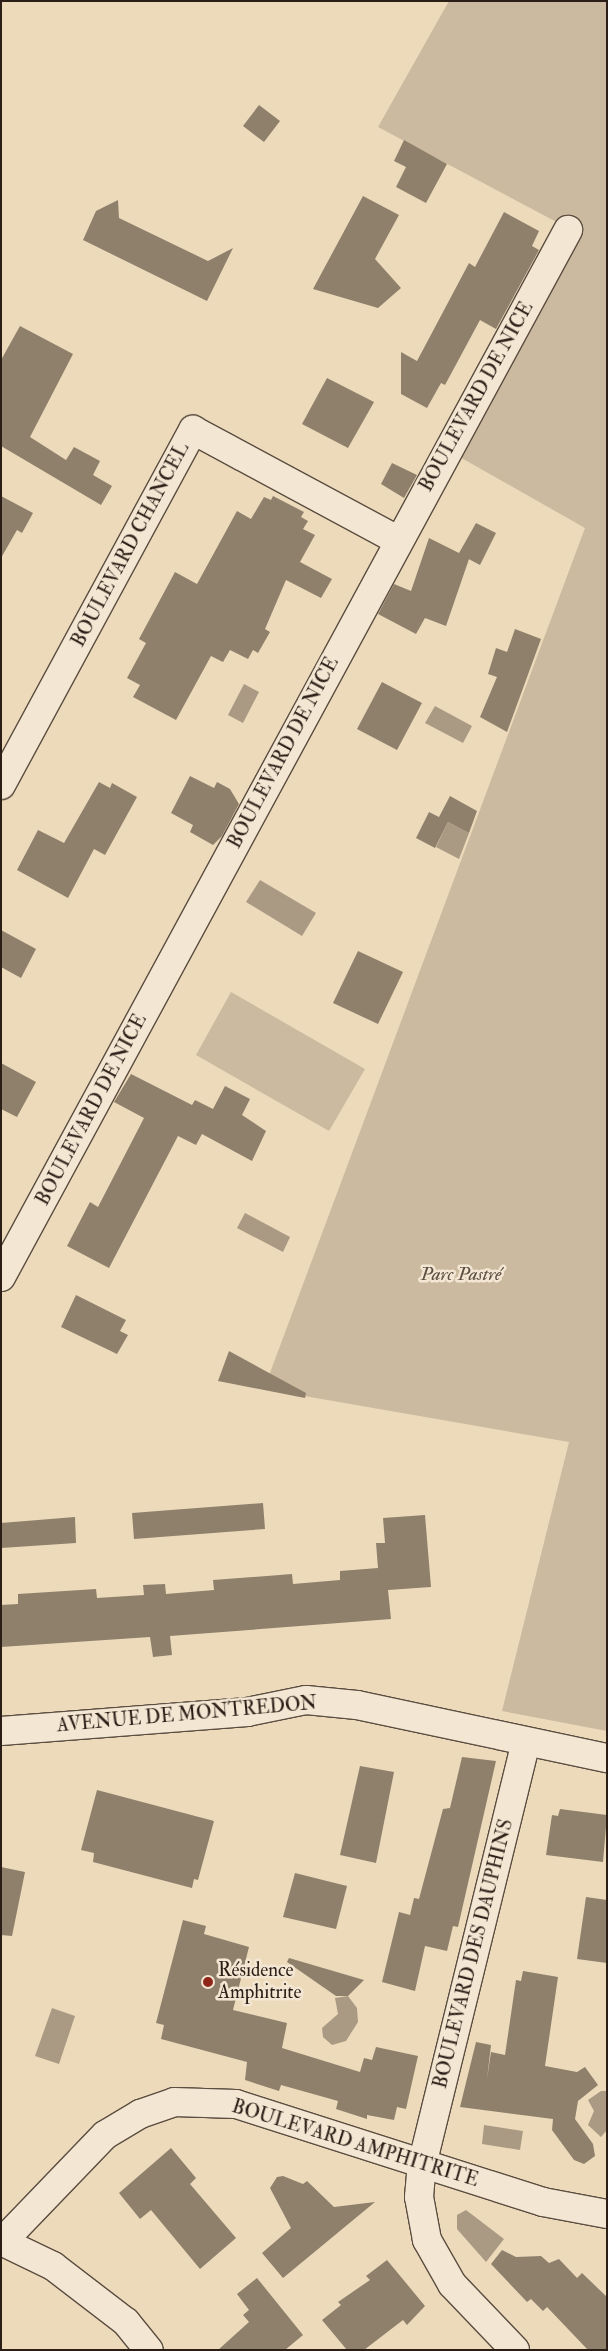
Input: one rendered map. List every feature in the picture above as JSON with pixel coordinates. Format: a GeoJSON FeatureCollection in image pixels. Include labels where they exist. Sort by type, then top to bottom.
{"type":"FeatureCollection","features":[{"type":"Feature","properties":{"kind":"street","name":"BOULEVARD DE NICE"},"geometry":{"type":"LineString","coordinates":[[1,1277],[568,230]]}},
{"type":"Feature","properties":{"kind":"street","name":"BOULEVARD CHANCEL"},"geometry":{"type":"LineString","coordinates":[[1,786],[193,430],[399,541]]}},
{"type":"Feature","properties":{"kind":"street","name":"AVENUE DE MONTREDON"},"geometry":{"type":"LineString","coordinates":[[1,1731],[247,1712],[306,1700],[357,1705],[607,1758]]}},
{"type":"Feature","properties":{"kind":"street","name":"BOULEVARD DES DAUPHINS"},"geometry":{"type":"LineString","coordinates":[[515,2350],[452,2284],[427,2240],[419,2197],[422,2165],[526,1742]]}},
{"type":"Feature","properties":{"kind":"street","name":"BOULEVARD AMPHITRITE"},"geometry":{"type":"LineString","coordinates":[[2,2241],[105,2135],[140,2114],[174,2102],[236,2104],[422,2165],[543,2202],[607,2214]]}},
{"type":"Feature","properties":{"kind":"street"},"geometry":{"type":"LineString","coordinates":[[2,2241],[53,2266],[126,2322],[149,2350]]}},
{"type":"Feature","properties":{"kind":"green space","name":"Parc Pastré"},"geometry":{"type":"Polygon","coordinates":[[[449,1],[607,1],[607,1731],[502,1711],[569,1442],[264,1389],[585,528],[458,456],[581,235],[378,127],[449,1]]]}},
{"type":"Feature","properties":{"kind":"green space"},"geometry":{"type":"Polygon","coordinates":[[[231,992],[365,1069],[329,1131],[196,1055],[231,992]]]}},
{"type":"Feature","properties":{"kind":"shaded area"},"geometry":{"type":"Polygon","coordinates":[[[244,684],[259,692],[243,723],[228,715],[244,684]]]}},
{"type":"Feature","properties":{"kind":"shaded area"},"geometry":{"type":"Polygon","coordinates":[[[435,706],[472,726],[463,743],[425,723],[435,706]]]}},
{"type":"Feature","properties":{"kind":"shaded area"},"geometry":{"type":"Polygon","coordinates":[[[448,822],[469,833],[459,859],[436,847],[448,822]]]}},
{"type":"Feature","properties":{"kind":"shaded area"},"geometry":{"type":"Polygon","coordinates":[[[260,880],[316,913],[302,936],[246,902],[260,880]]]}},
{"type":"Feature","properties":{"kind":"shaded area"},"geometry":{"type":"Polygon","coordinates":[[[245,1213],[290,1237],[283,1252],[237,1228],[245,1213]]]}},
{"type":"Feature","properties":{"kind":"shaded area"},"geometry":{"type":"Polygon","coordinates":[[[348,1996],[357,2008],[358,2022],[346,2041],[332,2045],[323,2037],[322,2028],[338,2014],[335,1998],[348,1996]]]}},
{"type":"Feature","properties":{"kind":"shaded area"},"geometry":{"type":"Polygon","coordinates":[[[52,2008],[75,2016],[59,2064],[35,2056],[52,2008]]]}},
{"type":"Feature","properties":{"kind":"shaded area"},"geometry":{"type":"Polygon","coordinates":[[[601,2091],[607,2091],[607,2130],[601,2137],[588,2125],[594,2111],[588,2100],[601,2091]]]}},
{"type":"Feature","properties":{"kind":"shaded area"},"geometry":{"type":"Polygon","coordinates":[[[484,2125],[523,2131],[520,2150],[482,2144],[484,2125]]]}},
{"type":"Feature","properties":{"kind":"shaded area"},"geometry":{"type":"Polygon","coordinates":[[[466,2210],[504,2239],[486,2262],[457,2229],[457,2215],[466,2210]]]}},
{"type":"Feature","properties":{"kind":"building"},"geometry":{"type":"Polygon","coordinates":[[[259,105],[280,121],[264,142],[243,126],[259,105]]]}},
{"type":"Feature","properties":{"kind":"building"},"geometry":{"type":"Polygon","coordinates":[[[404,140],[447,164],[426,203],[396,187],[406,167],[394,161],[404,140]]]}},
{"type":"Feature","properties":{"kind":"building"},"geometry":{"type":"Polygon","coordinates":[[[363,196],[399,215],[375,259],[401,288],[378,308],[313,289],[363,196]]]}},
{"type":"Feature","properties":{"kind":"building"},"geometry":{"type":"Polygon","coordinates":[[[118,200],[119,218],[208,261],[233,248],[207,301],[83,240],[96,211],[118,200]]]}},
{"type":"Feature","properties":{"kind":"building"},"geometry":{"type":"Polygon","coordinates":[[[504,212],[539,231],[532,246],[539,250],[496,329],[480,320],[445,385],[441,383],[427,408],[401,394],[401,352],[417,361],[469,263],[475,267],[504,212]]]}},
{"type":"Feature","properties":{"kind":"building"},"geometry":{"type":"Polygon","coordinates":[[[20,326],[73,354],[30,437],[66,460],[74,447],[100,461],[93,475],[112,486],[101,505],[1,446],[1,360],[20,326]]]}},
{"type":"Feature","properties":{"kind":"building"},"geometry":{"type":"Polygon","coordinates":[[[327,378],[374,402],[348,448],[302,424],[327,378]]]}},
{"type":"Feature","properties":{"kind":"building"},"geometry":{"type":"Polygon","coordinates":[[[392,463],[417,475],[404,498],[381,484],[392,463]]]}},
{"type":"Feature","properties":{"kind":"building"},"geometry":{"type":"Polygon","coordinates":[[[1,496],[33,513],[22,533],[17,530],[1,558],[1,496]]]}},
{"type":"Feature","properties":{"kind":"building"},"geometry":{"type":"Polygon","coordinates":[[[273,496],[304,512],[301,517],[308,521],[303,529],[315,535],[300,562],[332,579],[321,598],[286,580],[265,629],[270,632],[258,653],[253,650],[248,659],[230,650],[223,662],[211,656],[176,720],[133,697],[140,685],[127,678],[146,643],[139,639],[175,572],[197,584],[237,511],[251,519],[264,497],[271,500],[273,496]]]}},
{"type":"Feature","properties":{"kind":"building"},"geometry":{"type":"Polygon","coordinates":[[[476,523],[496,533],[480,565],[469,559],[446,626],[425,618],[416,634],[378,614],[394,584],[411,591],[429,538],[459,553],[476,523]]]}},
{"type":"Feature","properties":{"kind":"building"},"geometry":{"type":"Polygon","coordinates":[[[515,629],[541,639],[507,732],[480,717],[497,677],[488,674],[496,648],[507,652],[515,629]]]}},
{"type":"Feature","properties":{"kind":"building"},"geometry":{"type":"Polygon","coordinates":[[[382,682],[422,703],[397,750],[357,729],[382,682]]]}},
{"type":"Feature","properties":{"kind":"building"},"geometry":{"type":"Polygon","coordinates":[[[190,776],[214,788],[217,782],[230,789],[239,804],[222,836],[213,845],[190,832],[193,825],[171,813],[190,776]]]}},
{"type":"Feature","properties":{"kind":"building"},"geometry":{"type":"Polygon","coordinates":[[[99,782],[110,788],[112,783],[137,797],[105,855],[94,849],[68,898],[17,870],[38,830],[64,843],[99,782]]]}},
{"type":"Feature","properties":{"kind":"building"},"geometry":{"type":"Polygon","coordinates":[[[450,796],[477,811],[469,833],[448,822],[435,848],[416,838],[429,812],[439,817],[450,796]]]}},
{"type":"Feature","properties":{"kind":"building"},"geometry":{"type":"Polygon","coordinates":[[[1,930],[36,949],[21,978],[1,967],[1,930]]]}},
{"type":"Feature","properties":{"kind":"building"},"geometry":{"type":"Polygon","coordinates":[[[358,951],[403,972],[378,1024],[333,1003],[358,951]]]}},
{"type":"Feature","properties":{"kind":"building"},"geometry":{"type":"Polygon","coordinates":[[[1,1063],[36,1082],[17,1117],[1,1109],[1,1063]]]}},
{"type":"Feature","properties":{"kind":"building"},"geometry":{"type":"Polygon","coordinates":[[[131,1074],[192,1105],[195,1100],[213,1109],[225,1086],[250,1099],[242,1115],[266,1131],[252,1161],[202,1134],[196,1145],[178,1136],[109,1268],[67,1246],[90,1202],[98,1207],[144,1118],[114,1102],[131,1074]]]}},
{"type":"Feature","properties":{"kind":"building"},"geometry":{"type":"Polygon","coordinates":[[[76,1295],[126,1320],[120,1331],[128,1335],[117,1354],[61,1327],[76,1295]]]}},
{"type":"Feature","properties":{"kind":"building"},"geometry":{"type":"Polygon","coordinates":[[[229,1351],[306,1393],[305,1398],[218,1381],[229,1351]]]}},
{"type":"Feature","properties":{"kind":"building"},"geometry":{"type":"Polygon","coordinates":[[[263,1503],[265,1529],[134,1539],[132,1513],[263,1503]]]}},
{"type":"Feature","properties":{"kind":"building"},"geometry":{"type":"Polygon","coordinates":[[[425,1515],[431,1587],[388,1590],[391,1619],[170,1636],[172,1655],[153,1657],[150,1637],[1,1647],[1,1605],[18,1604],[18,1594],[96,1589],[97,1598],[144,1595],[143,1585],[165,1584],[166,1594],[214,1590],[213,1580],[292,1574],[293,1584],[340,1580],[340,1571],[378,1568],[376,1543],[385,1543],[383,1518],[425,1515]]]}},
{"type":"Feature","properties":{"kind":"building"},"geometry":{"type":"Polygon","coordinates":[[[75,1517],[76,1543],[1,1548],[1,1523],[75,1517]]]}},
{"type":"Feature","properties":{"kind":"building"},"geometry":{"type":"Polygon","coordinates":[[[462,1757],[496,1761],[458,1927],[453,1926],[447,1951],[425,1946],[415,1991],[382,1982],[399,1912],[410,1915],[414,1898],[419,1899],[443,1809],[450,1808],[462,1757]]]}},
{"type":"Feature","properties":{"kind":"building"},"geometry":{"type":"Polygon","coordinates":[[[360,1766],[394,1772],[376,1863],[340,1855],[360,1766]]]}},
{"type":"Feature","properties":{"kind":"building"},"geometry":{"type":"Polygon","coordinates":[[[97,1790],[214,1821],[198,1880],[194,1879],[192,1888],[93,1862],[94,1853],[81,1850],[97,1790]]]}},
{"type":"Feature","properties":{"kind":"building"},"geometry":{"type":"Polygon","coordinates":[[[560,1809],[607,1815],[603,1862],[546,1855],[552,1815],[558,1816],[560,1809]]]}},
{"type":"Feature","properties":{"kind":"building"},"geometry":{"type":"Polygon","coordinates":[[[1,1867],[25,1872],[12,1936],[1,1935],[1,1867]]]}},
{"type":"Feature","properties":{"kind":"building"},"geometry":{"type":"Polygon","coordinates":[[[295,1873],[347,1886],[336,1929],[283,1917],[295,1873]]]}},
{"type":"Feature","properties":{"kind":"building"},"geometry":{"type":"Polygon","coordinates":[[[586,1897],[607,1900],[607,1963],[577,1959],[586,1897]]]}},
{"type":"Feature","properties":{"kind":"building"},"geometry":{"type":"Polygon","coordinates":[[[183,1920],[206,1926],[204,1934],[249,1947],[233,2010],[287,2023],[282,2048],[360,2072],[364,2058],[372,2060],[376,2047],[418,2056],[406,2109],[397,2107],[394,2120],[367,2115],[367,2119],[336,2109],[338,2101],[281,2085],[279,2091],[245,2080],[247,2062],[161,2039],[164,2025],[156,2023],[183,1920]]]}},
{"type":"Feature","properties":{"kind":"building"},"geometry":{"type":"Polygon","coordinates":[[[289,1958],[364,1980],[348,1996],[336,1996],[287,1962],[289,1958]]]}},
{"type":"Feature","properties":{"kind":"building"},"geometry":{"type":"Polygon","coordinates":[[[523,1971],[558,1977],[545,2066],[577,2072],[585,2067],[598,2085],[578,2101],[575,2119],[593,2144],[595,2156],[584,2164],[574,2160],[552,2130],[553,2119],[460,2107],[476,2042],[491,2045],[487,2079],[491,2052],[505,2055],[516,1980],[521,1981],[523,1971]]]}},
{"type":"Feature","properties":{"kind":"building"},"geometry":{"type":"Polygon","coordinates":[[[171,2148],[196,2178],[190,2184],[236,2238],[200,2269],[151,2210],[140,2219],[119,2193],[171,2148]]]}},
{"type":"Feature","properties":{"kind":"building"},"geometry":{"type":"Polygon","coordinates":[[[283,2176],[303,2184],[307,2181],[334,2207],[375,2202],[283,2278],[262,2253],[291,2228],[270,2188],[277,2177],[283,2176]]]}},
{"type":"Feature","properties":{"kind":"building"},"geometry":{"type":"Polygon","coordinates":[[[502,2250],[516,2257],[541,2256],[549,2263],[559,2259],[577,2278],[582,2273],[607,2297],[607,2350],[588,2350],[547,2307],[543,2311],[531,2299],[527,2302],[491,2264],[502,2250]]]}},
{"type":"Feature","properties":{"kind":"building"},"geometry":{"type":"Polygon","coordinates":[[[387,2260],[425,2306],[407,2325],[403,2320],[364,2350],[347,2350],[322,2320],[341,2305],[338,2302],[370,2280],[366,2276],[387,2260]]]}},
{"type":"Feature","properties":{"kind":"building"},"geometry":{"type":"Polygon","coordinates":[[[257,2278],[303,2335],[285,2350],[218,2350],[249,2322],[243,2315],[249,2310],[237,2294],[257,2278]]]}},
{"type":"Feature","properties":{"kind":"place","name":"Résidence Amphitrite"},"geometry":{"type":"Point","coordinates":[208,1982]}}]}
